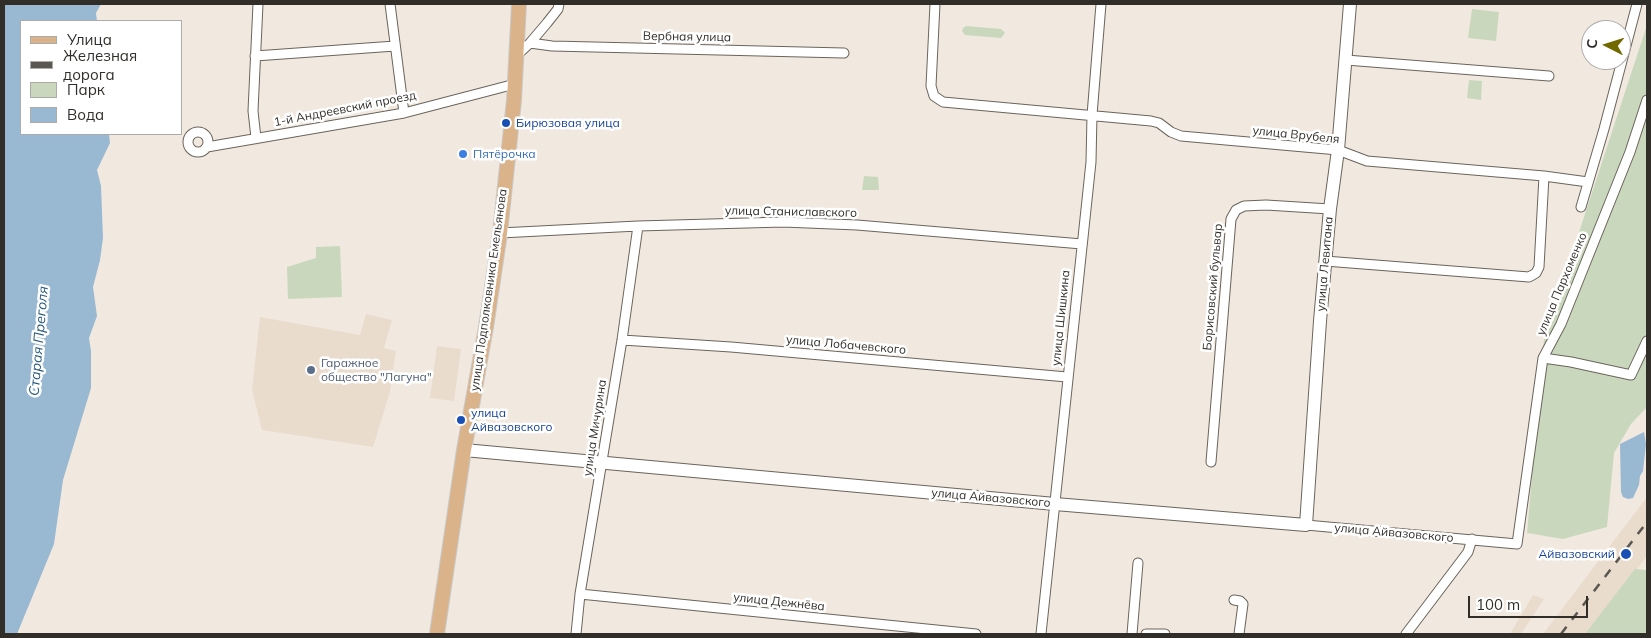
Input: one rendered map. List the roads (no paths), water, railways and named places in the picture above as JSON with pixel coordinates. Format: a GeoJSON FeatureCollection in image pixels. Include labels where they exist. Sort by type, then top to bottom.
{"type":"FeatureCollection","features":[{"type":"Feature","properties":{"kind":"main road","name":"улица Подполковника Емельянова"},"geometry":{"type":"LineString","coordinates":[[437,634],[464,450],[486,327],[500,233],[518,54],[519,4]]}},
{"type":"Feature","properties":{"kind":"street"},"geometry":{"type":"LineString","coordinates":[[256,138],[253,112],[258,4]]}},
{"type":"Feature","properties":{"kind":"street"},"geometry":{"type":"LineString","coordinates":[[390,4],[404,113]]}},
{"type":"Feature","properties":{"kind":"street"},"geometry":{"type":"LineString","coordinates":[[518,54],[530,43],[558,9],[559,4]]}},
{"type":"Feature","properties":{"kind":"street","name":"улица Врубеля"},"geometry":{"type":"LineString","coordinates":[[935,4],[931,86],[937,98],[950,103],[1092,114],[1151,121],[1181,136],[1338,150],[1367,161],[1544,176],[1588,182]]}},
{"type":"Feature","properties":{"kind":"street","name":"улица Шишкина"},"geometry":{"type":"LineString","coordinates":[[1041,634],[1091,162],[1092,114],[1101,4]]}},
{"type":"Feature","properties":{"kind":"street","name":"улица Левитана"},"geometry":{"type":"LineString","coordinates":[[1306,525],[1325,261],[1338,150],[1350,4]]}},
{"type":"Feature","properties":{"kind":"street"},"geometry":{"type":"LineString","coordinates":[[1581,208],[1637,4]]}},
{"type":"Feature","properties":{"kind":"street","name":"Вербная улица"},"geometry":{"type":"LineString","coordinates":[[530,43],[552,46],[844,53]]}},
{"type":"Feature","properties":{"kind":"street"},"geometry":{"type":"LineString","coordinates":[[255,56],[395,46]]}},
{"type":"Feature","properties":{"kind":"street"},"geometry":{"type":"LineString","coordinates":[[1346,60],[1549,76]]}},
{"type":"Feature","properties":{"kind":"street","name":"1-й Андреевский проезд"},"geometry":{"type":"LineString","coordinates":[[207,147],[404,113],[515,84]]}},
{"type":"Feature","properties":{"kind":"street","name":"улица Пархоменко"},"geometry":{"type":"LineString","coordinates":[[1517,544],[1543,358],[1561,324],[1630,152],[1647,100]]}},
{"type":"Feature","properties":{"kind":"street"},"geometry":{"type":"LineString","coordinates":[[1325,261],[1529,277],[1536,273],[1539,267],[1544,176]]}},
{"type":"Feature","properties":{"kind":"street","name":"Борисовский бульвар"},"geometry":{"type":"LineString","coordinates":[[1211,462],[1231,219],[1236,210],[1244,206],[1330,209]]}},
{"type":"Feature","properties":{"kind":"street","name":"улица Станиславского"},"geometry":{"type":"LineString","coordinates":[[500,233],[638,226],[783,222],[857,225],[1082,244]]}},
{"type":"Feature","properties":{"kind":"street","name":"улица Мичурина"},"geometry":{"type":"LineString","coordinates":[[576,634],[580,594],[622,340],[638,226]]}},
{"type":"Feature","properties":{"kind":"street","name":"улица Лобачевского"},"geometry":{"type":"LineString","coordinates":[[622,340],[1067,377]]}},
{"type":"Feature","properties":{"kind":"street"},"geometry":{"type":"LineString","coordinates":[[1543,358],[1631,375],[1647,341]]}},
{"type":"Feature","properties":{"kind":"street","name":"улица Айвазовского"},"geometry":{"type":"LineString","coordinates":[[464,450],[1517,544]]}},
{"type":"Feature","properties":{"kind":"street"},"geometry":{"type":"LineString","coordinates":[[1406,634],[1468,552],[1472,539]]}},
{"type":"Feature","properties":{"kind":"street"},"geometry":{"type":"LineString","coordinates":[[1132,634],[1138,563]]}},
{"type":"Feature","properties":{"kind":"street","name":"улица Дежнёва"},"geometry":{"type":"LineString","coordinates":[[580,594],[976,634]]}},
{"type":"Feature","properties":{"kind":"street"},"geometry":{"type":"LineString","coordinates":[[1234,600],[1240,601],[1243,604],[1239,634]]}},
{"type":"Feature","properties":{"kind":"street"},"geometry":{"type":"LineString","coordinates":[[1146,634],[1165,634]]}},
{"type":"Feature","properties":{"kind":"water","name":"Старая Преголя"},"geometry":{"type":"Polygon","coordinates":[[[4,4],[101,4],[96,13],[97,20],[20,20],[20,135],[109,135],[110,143],[97,170],[101,186],[103,238],[93,287],[97,316],[89,338],[91,388],[63,480],[54,544],[17,634],[4,634],[4,4]]]}},
{"type":"Feature","properties":{"kind":"water"},"geometry":{"type":"Polygon","coordinates":[[[1644,432],[1646,444],[1643,471],[1633,498],[1628,499],[1623,497],[1621,492],[1620,444],[1644,432]]]}},
{"type":"Feature","properties":{"kind":"railway"},"geometry":{"type":"LineString","coordinates":[[1561,634],[1647,522]]}},
{"type":"Feature","properties":{"kind":"place","name":"Бирюзовая улица"},"geometry":{"type":"Point","coordinates":[506,123]}},
{"type":"Feature","properties":{"kind":"place","name":"Пятёрочка"},"geometry":{"type":"Point","coordinates":[463,154]}},
{"type":"Feature","properties":{"kind":"place","name":"Гаражное общество \"Лагуна\""},"geometry":{"type":"Point","coordinates":[311,370]}},
{"type":"Feature","properties":{"kind":"place","name":"улица Айвазовского"},"geometry":{"type":"Point","coordinates":[461,420]}},
{"type":"Feature","properties":{"kind":"place","name":"Айвазовский"},"geometry":{"type":"Point","coordinates":[1626,554]}}]}
